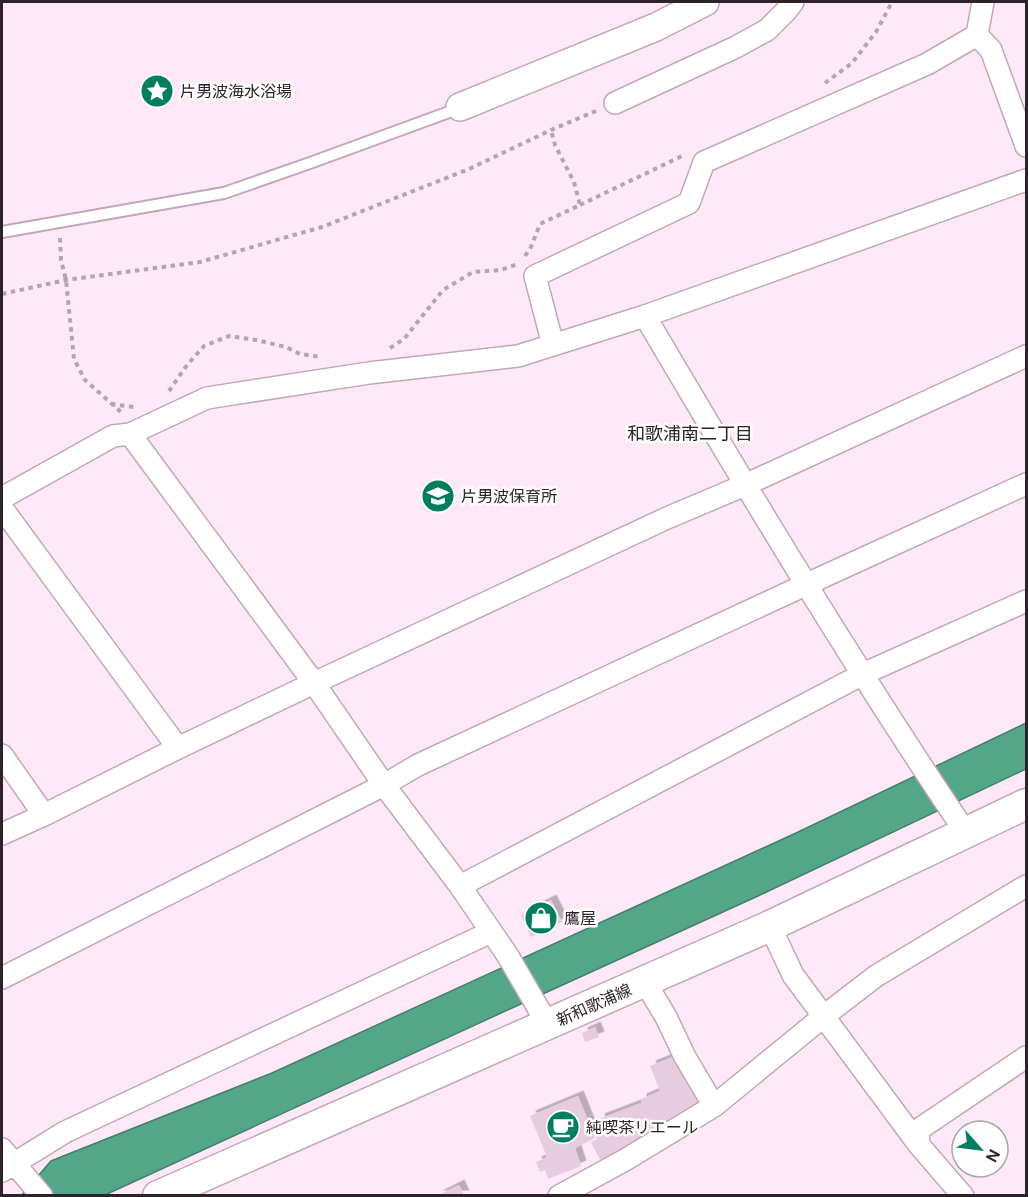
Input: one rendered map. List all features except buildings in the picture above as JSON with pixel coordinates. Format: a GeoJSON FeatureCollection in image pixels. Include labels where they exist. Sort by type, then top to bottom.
{"type":"FeatureCollection","features":[{"type":"Feature","properties":{"kind":"main road","name":"新和歌浦線"},"geometry":{"type":"LineString","coordinates":[[158,1196],[541,1013],[645,982],[770,926],[960,824],[1026,804]]}},
{"type":"Feature","properties":{"kind":"street"},"geometry":{"type":"LineString","coordinates":[[460,107],[656,27],[705,2]]}},
{"type":"Feature","properties":{"kind":"street"},"geometry":{"type":"LineString","coordinates":[[615,103],[736,47],[767,30],[793,2]]}},
{"type":"Feature","properties":{"kind":"street"},"geometry":{"type":"LineString","coordinates":[[553,345],[535,276],[689,203],[704,162],[927,64],[977,35],[983,2]]}},
{"type":"Feature","properties":{"kind":"street"},"geometry":{"type":"LineString","coordinates":[[977,35],[991,50],[1026,146]]}},
{"type":"Feature","properties":{"kind":"street"},"geometry":{"type":"LineString","coordinates":[[2,498],[113,436],[133,432],[207,398],[369,373],[518,356],[645,316],[1026,180]]}},
{"type":"Feature","properties":{"kind":"street"},"geometry":{"type":"LineString","coordinates":[[645,316],[805,585],[960,824]]}},
{"type":"Feature","properties":{"kind":"street"},"geometry":{"type":"LineString","coordinates":[[2,834],[314,683],[667,518],[1026,356]]}},
{"type":"Feature","properties":{"kind":"street"},"geometry":{"type":"LineString","coordinates":[[133,432],[314,683],[384,785],[460,886],[508,956],[541,1013]]}},
{"type":"Feature","properties":{"kind":"street"},"geometry":{"type":"LineString","coordinates":[[2,978],[384,785],[418,765],[1026,484]]}},
{"type":"Feature","properties":{"kind":"street"},"geometry":{"type":"LineString","coordinates":[[2,508],[178,748]]}},
{"type":"Feature","properties":{"kind":"street"},"geometry":{"type":"LineString","coordinates":[[460,886],[863,674],[1026,601]]}},
{"type":"Feature","properties":{"kind":"street"},"geometry":{"type":"LineString","coordinates":[[2,755],[44,815]]}},
{"type":"Feature","properties":{"kind":"street"},"geometry":{"type":"LineString","coordinates":[[559,1196],[625,1160],[714,1106],[876,976],[1026,886]]}},
{"type":"Feature","properties":{"kind":"street"},"geometry":{"type":"LineString","coordinates":[[770,926],[793,975],[919,1145],[963,1196]]}},
{"type":"Feature","properties":{"kind":"street"},"geometry":{"type":"LineString","coordinates":[[42,1196],[10,1164],[65,1132],[491,932]]}},
{"type":"Feature","properties":{"kind":"street"},"geometry":{"type":"LineString","coordinates":[[645,982],[714,1106]]}},
{"type":"Feature","properties":{"kind":"street"},"geometry":{"type":"LineString","coordinates":[[919,1145],[918,1130],[1026,1058]]}},
{"type":"Feature","properties":{"kind":"lane"},"geometry":{"type":"LineString","coordinates":[[2,232],[224,193],[460,107]]}},
{"type":"Feature","properties":{"kind":"path"},"geometry":{"type":"LineString","coordinates":[[2,294],[66,280],[200,262],[322,227],[469,170],[551,130],[615,103]]}},
{"type":"Feature","properties":{"kind":"path"},"geometry":{"type":"LineString","coordinates":[[383,352],[404,339],[443,290],[473,272],[501,270],[519,263],[531,247],[540,224],[580,205],[574,182],[555,145],[551,130]]}},
{"type":"Feature","properties":{"kind":"path"},"geometry":{"type":"LineString","coordinates":[[59,223],[61,260],[66,280],[75,359],[85,380],[126,417],[133,432]]}},
{"type":"Feature","properties":{"kind":"path"},"geometry":{"type":"LineString","coordinates":[[163,395],[171,389],[187,365],[204,346],[229,336],[286,347],[300,354],[327,357]]}},
{"type":"Feature","properties":{"kind":"path"},"geometry":{"type":"LineString","coordinates":[[111,404],[142,408]]}},
{"type":"Feature","properties":{"kind":"shaded area"},"geometry":{"type":"Polygon","coordinates":[[[1026,723],[1026,769],[758,896],[105,1195],[21,1196],[51,1161],[272,1073],[796,833],[1026,723]]]}},
{"type":"Feature","properties":{"kind":"place","name":"片男波海水浴場"},"geometry":{"type":"Point","coordinates":[157,91]}},
{"type":"Feature","properties":{"kind":"place","name":"片男波保育所"},"geometry":{"type":"Point","coordinates":[438,496]}},
{"type":"Feature","properties":{"kind":"place","name":"鷹屋"},"geometry":{"type":"Point","coordinates":[541,918]}},
{"type":"Feature","properties":{"kind":"place","name":"純喫茶リエール"},"geometry":{"type":"Point","coordinates":[563,1127]}},
{"type":"Feature","properties":{"kind":"district","name":"和歌浦南二丁目"},"geometry":{"type":"Point","coordinates":[690,434]}}]}
